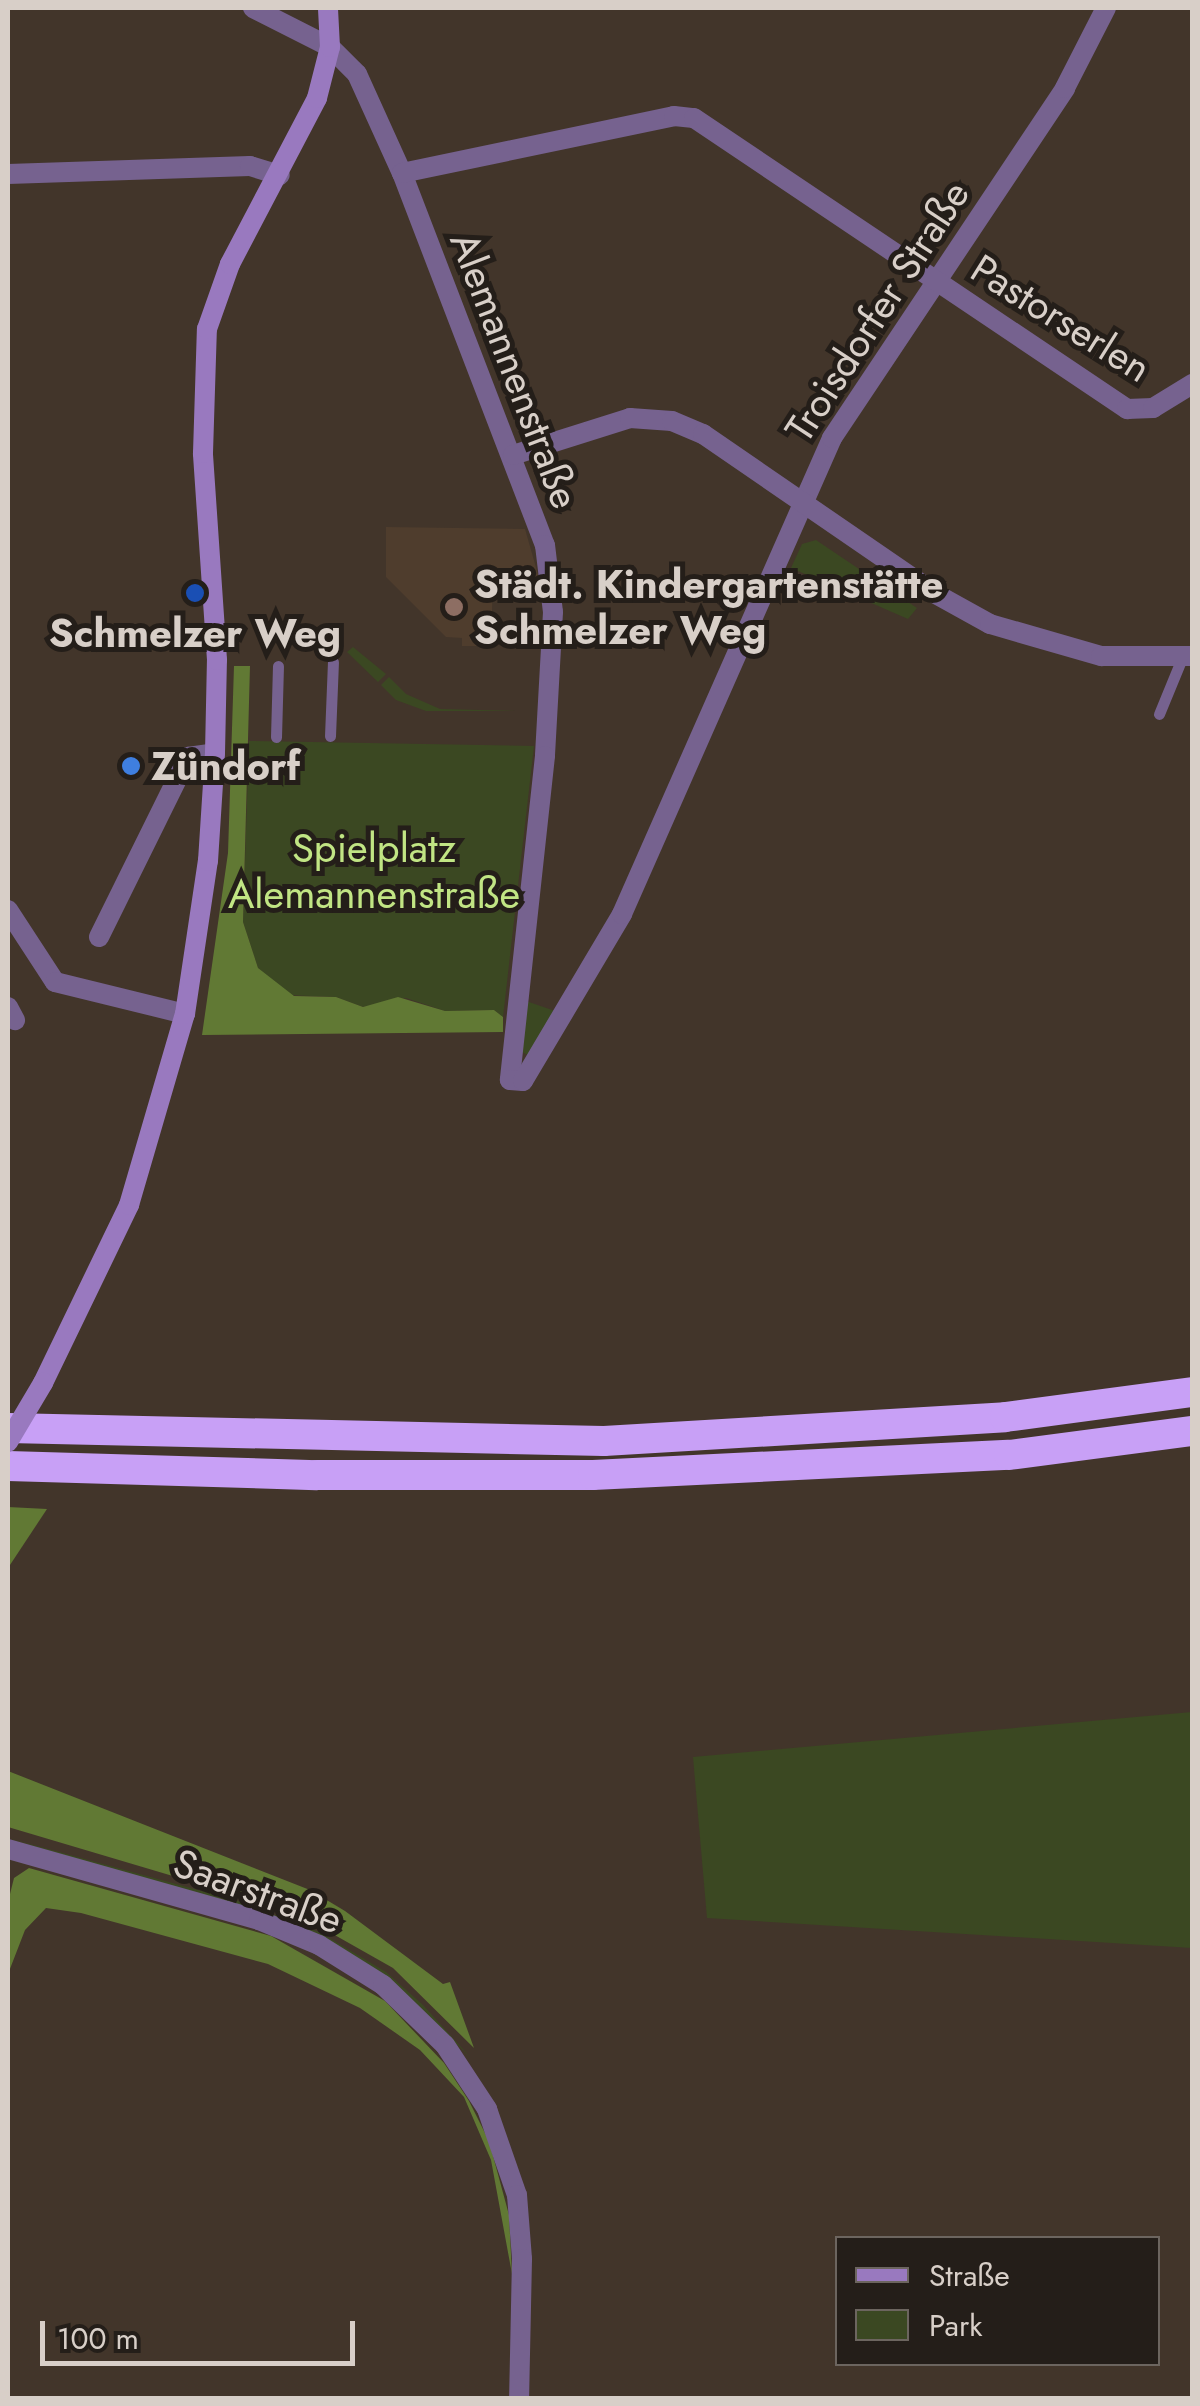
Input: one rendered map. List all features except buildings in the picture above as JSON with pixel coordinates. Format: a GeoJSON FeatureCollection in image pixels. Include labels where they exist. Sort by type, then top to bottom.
{"type":"FeatureCollection","features":[{"type":"Feature","properties":{"kind":"highway"},"geometry":{"type":"LineString","coordinates":[[8,1428],[604,1441],[1004,1417],[1192,1392]]}},
{"type":"Feature","properties":{"kind":"highway"},"geometry":{"type":"LineString","coordinates":[[8,1466],[317,1476],[593,1474],[1008,1455],[1192,1431]]}},
{"type":"Feature","properties":{"kind":"street"},"geometry":{"type":"LineString","coordinates":[[253,8],[330,47]]}},
{"type":"Feature","properties":{"kind":"street"},"geometry":{"type":"LineString","coordinates":[[8,1442],[43,1384],[129,1205],[185,1014],[206,878],[215,753],[202,369],[214,300],[317,98],[330,47],[328,8]]}},
{"type":"Feature","properties":{"kind":"street","name":"Troisdorfer Straße"},"geometry":{"type":"LineString","coordinates":[[510,1080],[524,1081],[532,1073],[614,930],[802,503],[856,394],[1065,88],[1106,8]]}},
{"type":"Feature","properties":{"kind":"street","name":"Alemannenstraße"},"geometry":{"type":"LineString","coordinates":[[330,47],[357,74],[402,173],[545,545],[553,612],[545,756],[510,1080]]}},
{"type":"Feature","properties":{"kind":"street","name":"Pastorserlen"},"geometry":{"type":"LineString","coordinates":[[402,173],[684,116],[716,127],[1136,413],[1192,384]]}},
{"type":"Feature","properties":{"kind":"street"},"geometry":{"type":"LineString","coordinates":[[8,174],[250,166],[280,176]]}},
{"type":"Feature","properties":{"kind":"street"},"geometry":{"type":"LineString","coordinates":[[513,455],[630,418],[658,418],[703,434],[990,624],[1101,656],[1187,656]]}},
{"type":"Feature","properties":{"kind":"street"},"geometry":{"type":"LineString","coordinates":[[100,937],[188,757],[215,753]]}},
{"type":"Feature","properties":{"kind":"street"},"geometry":{"type":"LineString","coordinates":[[8,910],[56,982],[185,1014]]}},
{"type":"Feature","properties":{"kind":"street","name":"Saarstraße"},"geometry":{"type":"LineString","coordinates":[[8,1849],[259,1920],[319,1945],[383,1985],[445,2045],[497,2130],[517,2195],[519,2398]]}},
{"type":"Feature","properties":{"kind":"lane"},"geometry":{"type":"LineString","coordinates":[[1158,714],[1187,656]]}},
{"type":"Feature","properties":{"kind":"lane"},"geometry":{"type":"LineString","coordinates":[[330,736],[333,662]]}},
{"type":"Feature","properties":{"kind":"lane"},"geometry":{"type":"LineString","coordinates":[[276,737],[278,666]]}},
{"type":"Feature","properties":{"kind":"shaded area","name":"Städt. Kindergartenstätte Schmelzer Weg"},"geometry":{"type":"Polygon","coordinates":[[[386,527],[525,529],[539,578],[493,578],[491,646],[462,646],[462,638],[446,637],[386,577],[386,527]]]}},
{"type":"Feature","properties":{"kind":"green space"},"geometry":{"type":"Polygon","coordinates":[[[816,540],[917,608],[908,619],[791,568],[802,544],[816,540]]]}},
{"type":"Feature","properties":{"kind":"green space"},"geometry":{"type":"Polygon","coordinates":[[[353,647],[386,674],[378,682],[347,652],[353,647]]]}},
{"type":"Feature","properties":{"kind":"green space"},"geometry":{"type":"Polygon","coordinates":[[[234,666],[250,666],[243,922],[258,968],[294,996],[336,997],[363,1007],[398,997],[445,1011],[494,1010],[503,1017],[503,1032],[202,1035],[228,853],[234,666]]]}},
{"type":"Feature","properties":{"kind":"green space"},"geometry":{"type":"Polygon","coordinates":[[[389,677],[406,694],[440,709],[516,711],[426,711],[396,700],[381,685],[389,677]]]}},
{"type":"Feature","properties":{"kind":"green space","name":"Spielplatz Alemannenstraße"},"geometry":{"type":"Polygon","coordinates":[[[249,741],[534,746],[503,1017],[494,1010],[445,1011],[406,998],[363,1007],[336,997],[286,995],[258,968],[243,922],[249,741]]]}},
{"type":"Feature","properties":{"kind":"green space"},"geometry":{"type":"Polygon","coordinates":[[[526,1001],[558,1012],[528,1055],[520,1051],[526,1001]]]}},
{"type":"Feature","properties":{"kind":"green space"},"geometry":{"type":"Polygon","coordinates":[[[8,1507],[47,1509],[8,1568],[8,1507]]]}},
{"type":"Feature","properties":{"kind":"green space"},"geometry":{"type":"Polygon","coordinates":[[[1192,1712],[1192,1948],[707,1918],[693,1757],[1192,1712]]]}},
{"type":"Feature","properties":{"kind":"green space"},"geometry":{"type":"Polygon","coordinates":[[[8,1771],[310,1890],[345,1911],[443,1984],[450,1982],[474,2048],[393,1968],[294,1912],[8,1827],[8,1771]]]}},
{"type":"Feature","properties":{"kind":"green space"},"geometry":{"type":"Polygon","coordinates":[[[8,1838],[242,1902],[321,1933],[386,1972],[423,2005],[470,2057],[385,1975],[304,1928],[8,1838]]]}},
{"type":"Feature","properties":{"kind":"green space"},"geometry":{"type":"Polygon","coordinates":[[[29,1868],[271,1936],[385,2001],[444,2063],[469,2101],[489,2141],[509,2215],[512,2274],[491,2160],[464,2097],[420,2050],[360,2008],[268,1964],[81,1913],[46,1908],[25,1930],[8,1974],[8,1902],[14,1878],[29,1868]]]}},
{"type":"Feature","properties":{"kind":"place","name":"Schmelzer Weg"},"geometry":{"type":"Point","coordinates":[195,593]}},
{"type":"Feature","properties":{"kind":"place","name":"Städt. Kindergartenstätte Schmelzer Weg"},"geometry":{"type":"Point","coordinates":[454,607]}},
{"type":"Feature","properties":{"kind":"place","name":"Zündorf"},"geometry":{"type":"Point","coordinates":[131,766]}}]}
